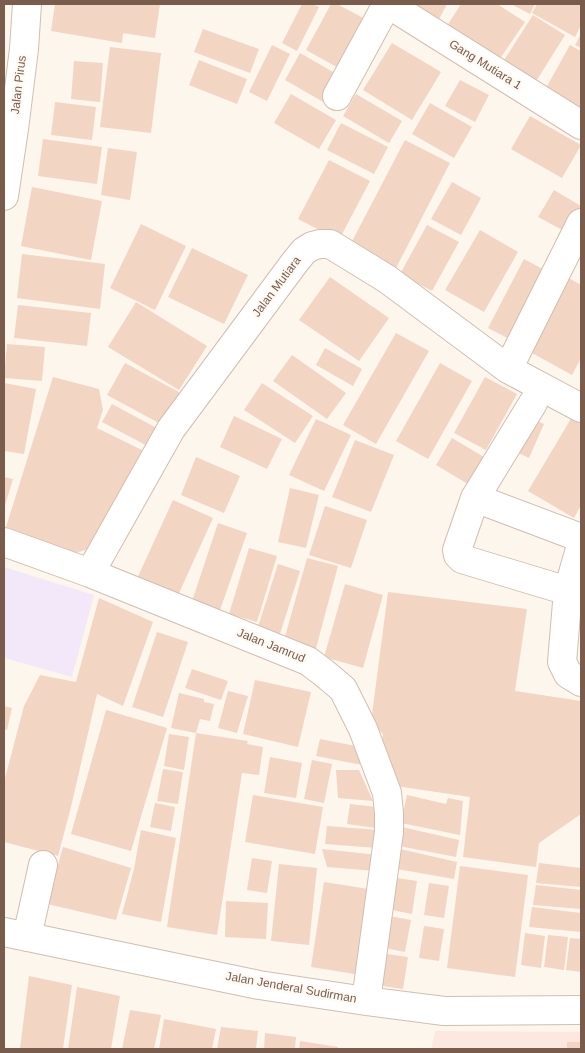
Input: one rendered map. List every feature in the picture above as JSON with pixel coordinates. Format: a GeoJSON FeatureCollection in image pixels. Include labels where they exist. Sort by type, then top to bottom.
{"type":"FeatureCollection","features":[{"type":"Feature","properties":{"kind":"street","name":"Jalan Pirus"},"geometry":{"type":"LineString","coordinates":[[4,196],[24,48],[27,4]]}},
{"type":"Feature","properties":{"kind":"street"},"geometry":{"type":"LineString","coordinates":[[337,96],[388,4]]}},
{"type":"Feature","properties":{"kind":"street","name":"Gang Mutiara 1"},"geometry":{"type":"LineString","coordinates":[[388,4],[581,126]]}},
{"type":"Feature","properties":{"kind":"street"},"geometry":{"type":"LineString","coordinates":[[508,369],[581,223]]}},
{"type":"Feature","properties":{"kind":"street","name":"Jalan Mutiara"},"geometry":{"type":"LineString","coordinates":[[90,573],[172,429],[295,262],[304,251],[312,246],[330,244],[387,279],[508,369],[581,408]]}},
{"type":"Feature","properties":{"kind":"street"},"geometry":{"type":"LineString","coordinates":[[533,404],[475,498],[457,550],[458,555],[462,559],[568,591]]}},
{"type":"Feature","properties":{"kind":"street"},"geometry":{"type":"LineString","coordinates":[[475,498],[581,538]]}},
{"type":"Feature","properties":{"kind":"street","name":"Jalan Jamrud"},"geometry":{"type":"LineString","coordinates":[[4,542],[90,573],[308,661],[343,689],[363,729],[387,793],[389,813],[366,1001]]}},
{"type":"Feature","properties":{"kind":"street"},"geometry":{"type":"LineString","coordinates":[[581,545],[568,591],[562,662],[568,674],[581,682]]}},
{"type":"Feature","properties":{"kind":"street"},"geometry":{"type":"LineString","coordinates":[[10,937],[43,865]]}},
{"type":"Feature","properties":{"kind":"street","name":"Jalan Jenderal Sudirman"},"geometry":{"type":"LineString","coordinates":[[10,937],[259,985],[444,1011],[581,1010]]}},
{"type":"Feature","properties":{"kind":"shaded area"},"geometry":{"type":"Polygon","coordinates":[[[4,567],[94,595],[72,677],[4,658],[4,567]]]}},
{"type":"Feature","properties":{"kind":"shaded area"},"geometry":{"type":"Polygon","coordinates":[[[435,1031],[581,1032],[581,1049],[431,1049],[435,1031]]]}},
{"type":"Feature","properties":{"kind":"building"},"geometry":{"type":"Polygon","coordinates":[[[55,4],[160,4],[155,38],[123,33],[122,43],[51,31],[55,4]]]}},
{"type":"Feature","properties":{"kind":"building"},"geometry":{"type":"Polygon","coordinates":[[[302,4],[312,4],[319,7],[297,51],[282,43],[302,4]]]}},
{"type":"Feature","properties":{"kind":"building"},"geometry":{"type":"Polygon","coordinates":[[[331,4],[337,4],[369,21],[342,70],[306,50],[331,4]]]}},
{"type":"Feature","properties":{"kind":"building"},"geometry":{"type":"Polygon","coordinates":[[[397,4],[447,4],[435,27],[397,4]]]}},
{"type":"Feature","properties":{"kind":"building"},"geometry":{"type":"Polygon","coordinates":[[[461,4],[497,4],[525,22],[497,63],[445,29],[461,4]]]}},
{"type":"Feature","properties":{"kind":"building"},"geometry":{"type":"Polygon","coordinates":[[[511,4],[535,4],[530,14],[511,4]]]}},
{"type":"Feature","properties":{"kind":"building"},"geometry":{"type":"Polygon","coordinates":[[[537,4],[581,4],[581,25],[575,37],[532,13],[537,4]]]}},
{"type":"Feature","properties":{"kind":"building"},"geometry":{"type":"Polygon","coordinates":[[[533,15],[565,35],[532,88],[499,68],[533,15]]]}},
{"type":"Feature","properties":{"kind":"building"},"geometry":{"type":"Polygon","coordinates":[[[203,29],[259,49],[250,73],[194,52],[203,29]]]}},
{"type":"Feature","properties":{"kind":"building"},"geometry":{"type":"Polygon","coordinates":[[[581,34],[581,48],[575,45],[581,34]]]}},
{"type":"Feature","properties":{"kind":"building"},"geometry":{"type":"Polygon","coordinates":[[[392,43],[441,72],[412,120],[363,90],[392,43]]]}},
{"type":"Feature","properties":{"kind":"building"},"geometry":{"type":"Polygon","coordinates":[[[272,45],[290,54],[267,101],[249,92],[272,45]]]}},
{"type":"Feature","properties":{"kind":"building"},"geometry":{"type":"Polygon","coordinates":[[[570,45],[581,51],[581,119],[541,97],[570,45]]]}},
{"type":"Feature","properties":{"kind":"building"},"geometry":{"type":"Polygon","coordinates":[[[110,47],[161,53],[151,133],[100,127],[110,47]]]}},
{"type":"Feature","properties":{"kind":"building"},"geometry":{"type":"Polygon","coordinates":[[[300,53],[340,76],[325,103],[285,80],[300,53]]]}},
{"type":"Feature","properties":{"kind":"building"},"geometry":{"type":"Polygon","coordinates":[[[199,60],[247,79],[237,104],[189,85],[199,60]]]}},
{"type":"Feature","properties":{"kind":"building"},"geometry":{"type":"Polygon","coordinates":[[[74,61],[103,63],[100,102],[71,99],[74,61]]]}},
{"type":"Feature","properties":{"kind":"building"},"geometry":{"type":"Polygon","coordinates":[[[460,80],[489,95],[475,122],[445,106],[460,80]]]}},
{"type":"Feature","properties":{"kind":"building"},"geometry":{"type":"Polygon","coordinates":[[[291,94],[336,120],[319,149],[274,123],[291,94]]]}},
{"type":"Feature","properties":{"kind":"building"},"geometry":{"type":"Polygon","coordinates":[[[356,94],[402,121],[389,143],[343,116],[356,94]]]}},
{"type":"Feature","properties":{"kind":"building"},"geometry":{"type":"Polygon","coordinates":[[[55,102],[96,107],[92,140],[51,135],[55,102]]]}},
{"type":"Feature","properties":{"kind":"building"},"geometry":{"type":"Polygon","coordinates":[[[430,103],[472,127],[454,158],[412,134],[430,103]]]}},
{"type":"Feature","properties":{"kind":"building"},"geometry":{"type":"Polygon","coordinates":[[[530,116],[581,145],[562,178],[511,149],[530,116]]]}},
{"type":"Feature","properties":{"kind":"building"},"geometry":{"type":"Polygon","coordinates":[[[341,123],[388,147],[374,174],[327,150],[341,123]]]}},
{"type":"Feature","properties":{"kind":"building"},"geometry":{"type":"Polygon","coordinates":[[[43,139],[102,147],[97,184],[38,176],[43,139]]]}},
{"type":"Feature","properties":{"kind":"building"},"geometry":{"type":"Polygon","coordinates":[[[405,140],[450,163],[394,272],[348,249],[405,140]]]}},
{"type":"Feature","properties":{"kind":"building"},"geometry":{"type":"Polygon","coordinates":[[[108,148],[137,152],[130,200],[101,195],[108,148]]]}},
{"type":"Feature","properties":{"kind":"building"},"geometry":{"type":"Polygon","coordinates":[[[329,160],[370,181],[339,240],[298,219],[329,160]]]}},
{"type":"Feature","properties":{"kind":"building"},"geometry":{"type":"Polygon","coordinates":[[[452,182],[481,198],[461,235],[431,219],[452,182]]]}},
{"type":"Feature","properties":{"kind":"building"},"geometry":{"type":"Polygon","coordinates":[[[32,187],[102,201],[91,260],[21,246],[32,187]]]}},
{"type":"Feature","properties":{"kind":"building"},"geometry":{"type":"Polygon","coordinates":[[[554,190],[581,206],[581,215],[570,234],[538,217],[554,190]]]}},
{"type":"Feature","properties":{"kind":"building"},"geometry":{"type":"Polygon","coordinates":[[[141,224],[186,246],[155,310],[110,288],[141,224]]]}},
{"type":"Feature","properties":{"kind":"building"},"geometry":{"type":"Polygon","coordinates":[[[427,225],[459,242],[432,291],[400,274],[427,225]]]}},
{"type":"Feature","properties":{"kind":"building"},"geometry":{"type":"Polygon","coordinates":[[[480,230],[518,252],[484,312],[445,290],[480,230]]]}},
{"type":"Feature","properties":{"kind":"building"},"geometry":{"type":"Polygon","coordinates":[[[192,248],[248,275],[224,324],[168,297],[192,248]]]}},
{"type":"Feature","properties":{"kind":"building"},"geometry":{"type":"Polygon","coordinates":[[[22,254],[105,264],[100,309],[17,298],[22,254]]]}},
{"type":"Feature","properties":{"kind":"building"},"geometry":{"type":"Polygon","coordinates":[[[524,259],[550,273],[515,342],[488,328],[524,259]]]}},
{"type":"Feature","properties":{"kind":"building"},"geometry":{"type":"Polygon","coordinates":[[[565,276],[581,285],[581,358],[572,375],[523,348],[565,276]]]}},
{"type":"Feature","properties":{"kind":"building"},"geometry":{"type":"Polygon","coordinates":[[[330,277],[389,318],[359,361],[299,320],[330,277]]]}},
{"type":"Feature","properties":{"kind":"building"},"geometry":{"type":"Polygon","coordinates":[[[136,302],[207,346],[179,390],[108,347],[136,302]]]}},
{"type":"Feature","properties":{"kind":"building"},"geometry":{"type":"Polygon","coordinates":[[[18,305],[91,313],[87,346],[14,338],[18,305]]]}},
{"type":"Feature","properties":{"kind":"building"},"geometry":{"type":"Polygon","coordinates":[[[396,333],[429,351],[376,444],[343,425],[396,333]]]}},
{"type":"Feature","properties":{"kind":"building"},"geometry":{"type":"Polygon","coordinates":[[[7,344],[45,347],[42,381],[4,378],[7,344]]]}},
{"type":"Feature","properties":{"kind":"building"},"geometry":{"type":"Polygon","coordinates":[[[325,348],[362,369],[353,386],[316,365],[325,348]]]}},
{"type":"Feature","properties":{"kind":"building"},"geometry":{"type":"Polygon","coordinates":[[[292,355],[346,393],[327,419],[273,381],[292,355]]]}},
{"type":"Feature","properties":{"kind":"building"},"geometry":{"type":"Polygon","coordinates":[[[125,363],[188,397],[170,429],[107,395],[125,363]]]}},
{"type":"Feature","properties":{"kind":"building"},"geometry":{"type":"Polygon","coordinates":[[[440,363],[472,381],[428,459],[396,441],[440,363]]]}},
{"type":"Feature","properties":{"kind":"building"},"geometry":{"type":"Polygon","coordinates":[[[53,377],[99,389],[103,410],[97,428],[148,453],[103,544],[76,553],[6,527],[53,377]]]}},
{"type":"Feature","properties":{"kind":"building"},"geometry":{"type":"Polygon","coordinates":[[[485,377],[517,394],[486,450],[454,433],[485,377]]]}},
{"type":"Feature","properties":{"kind":"building"},"geometry":{"type":"Polygon","coordinates":[[[4,383],[36,389],[24,454],[4,451],[4,383]]]}},
{"type":"Feature","properties":{"kind":"building"},"geometry":{"type":"Polygon","coordinates":[[[262,383],[313,416],[295,443],[244,410],[262,383]]]}},
{"type":"Feature","properties":{"kind":"building"},"geometry":{"type":"Polygon","coordinates":[[[112,404],[166,433],[157,451],[102,422],[112,404]]]}},
{"type":"Feature","properties":{"kind":"building"},"geometry":{"type":"Polygon","coordinates":[[[234,416],[282,439],[267,469],[220,447],[234,416]]]}},
{"type":"Feature","properties":{"kind":"building"},"geometry":{"type":"Polygon","coordinates":[[[526,416],[544,424],[529,458],[510,449],[526,416]]]}},
{"type":"Feature","properties":{"kind":"building"},"geometry":{"type":"Polygon","coordinates":[[[572,417],[581,422],[581,505],[574,518],[528,491],[572,417]]]}},
{"type":"Feature","properties":{"kind":"building"},"geometry":{"type":"Polygon","coordinates":[[[316,419],[351,435],[324,491],[289,475],[316,419]]]}},
{"type":"Feature","properties":{"kind":"building"},"geometry":{"type":"Polygon","coordinates":[[[452,438],[484,457],[468,484],[436,465],[452,438]]]}},
{"type":"Feature","properties":{"kind":"building"},"geometry":{"type":"Polygon","coordinates":[[[355,440],[394,455],[371,512],[332,497],[355,440]]]}},
{"type":"Feature","properties":{"kind":"building"},"geometry":{"type":"Polygon","coordinates":[[[196,457],[240,476],[224,513],[181,495],[196,457]]]}},
{"type":"Feature","properties":{"kind":"building"},"geometry":{"type":"Polygon","coordinates":[[[4,477],[13,479],[4,509],[4,477]]]}},
{"type":"Feature","properties":{"kind":"building"},"geometry":{"type":"Polygon","coordinates":[[[290,488],[319,495],[306,548],[278,542],[290,488]]]}},
{"type":"Feature","properties":{"kind":"building"},"geometry":{"type":"Polygon","coordinates":[[[173,500],[213,518],[175,602],[135,583],[173,500]]]}},
{"type":"Feature","properties":{"kind":"building"},"geometry":{"type":"Polygon","coordinates":[[[325,506],[367,520],[351,568],[309,555],[325,506]]]}},
{"type":"Feature","properties":{"kind":"building"},"geometry":{"type":"Polygon","coordinates":[[[218,523],[247,533],[220,610],[192,601],[218,523]]]}},
{"type":"Feature","properties":{"kind":"building"},"geometry":{"type":"Polygon","coordinates":[[[249,548],[277,556],[257,622],[229,614],[249,548]]]}},
{"type":"Feature","properties":{"kind":"building"},"geometry":{"type":"Polygon","coordinates":[[[307,558],[338,566],[315,652],[283,644],[307,558]]]}},
{"type":"Feature","properties":{"kind":"building"},"geometry":{"type":"Polygon","coordinates":[[[278,564],[300,571],[278,640],[256,633],[278,564]]]}},
{"type":"Feature","properties":{"kind":"building"},"geometry":{"type":"Polygon","coordinates":[[[345,584],[383,595],[363,668],[324,657],[345,584]]]}},
{"type":"Feature","properties":{"kind":"building"},"geometry":{"type":"Polygon","coordinates":[[[388,592],[527,609],[515,691],[581,701],[581,814],[539,843],[536,867],[463,857],[470,797],[389,785],[392,766],[380,755],[383,734],[371,722],[388,592]]]}},
{"type":"Feature","properties":{"kind":"building"},"geometry":{"type":"Polygon","coordinates":[[[99,598],[153,622],[123,706],[97,694],[58,856],[4,842],[4,782],[24,706],[40,675],[76,682],[99,598]]]}},
{"type":"Feature","properties":{"kind":"building"},"geometry":{"type":"Polygon","coordinates":[[[157,632],[188,642],[163,717],[132,707],[157,632]]]}},
{"type":"Feature","properties":{"kind":"building"},"geometry":{"type":"Polygon","coordinates":[[[192,669],[228,681],[221,700],[185,688],[192,669]]]}},
{"type":"Feature","properties":{"kind":"building"},"geometry":{"type":"Polygon","coordinates":[[[255,680],[311,692],[298,747],[243,734],[255,680]]]}},
{"type":"Feature","properties":{"kind":"building"},"geometry":{"type":"Polygon","coordinates":[[[228,691],[248,696],[237,733],[218,728],[228,691]]]}},
{"type":"Feature","properties":{"kind":"building"},"geometry":{"type":"Polygon","coordinates":[[[179,693],[204,699],[204,702],[214,704],[210,721],[200,719],[196,733],[171,728],[179,693]]]}},
{"type":"Feature","properties":{"kind":"building"},"geometry":{"type":"Polygon","coordinates":[[[4,706],[12,708],[7,730],[4,729],[4,706]]]}},
{"type":"Feature","properties":{"kind":"building"},"geometry":{"type":"Polygon","coordinates":[[[106,710],[167,728],[131,851],[71,834],[106,710]]]}},
{"type":"Feature","properties":{"kind":"building"},"geometry":{"type":"Polygon","coordinates":[[[196,733],[248,741],[247,744],[263,747],[259,775],[242,773],[217,935],[167,927],[196,733]]]}},
{"type":"Feature","properties":{"kind":"building"},"geometry":{"type":"Polygon","coordinates":[[[169,734],[189,737],[184,770],[164,766],[169,734]]]}},
{"type":"Feature","properties":{"kind":"building"},"geometry":{"type":"Polygon","coordinates":[[[320,739],[366,748],[362,765],[316,756],[320,739]]]}},
{"type":"Feature","properties":{"kind":"building"},"geometry":{"type":"Polygon","coordinates":[[[270,757],[302,763],[296,798],[264,793],[270,757]]]}},
{"type":"Feature","properties":{"kind":"building"},"geometry":{"type":"Polygon","coordinates":[[[312,760],[332,764],[324,803],[304,799],[312,760]]]}},
{"type":"Feature","properties":{"kind":"building"},"geometry":{"type":"Polygon","coordinates":[[[163,769],[183,772],[178,804],[157,801],[163,769]]]}},
{"type":"Feature","properties":{"kind":"building"},"geometry":{"type":"Polygon","coordinates":[[[336,770],[359,770],[373,801],[338,798],[336,770]]]}},
{"type":"Feature","properties":{"kind":"building"},"geometry":{"type":"Polygon","coordinates":[[[253,795],[323,807],[315,854],[245,842],[253,795]]]}},
{"type":"Feature","properties":{"kind":"building"},"geometry":{"type":"Polygon","coordinates":[[[407,795],[446,804],[448,798],[463,801],[460,835],[401,823],[407,795]]]}},
{"type":"Feature","properties":{"kind":"building"},"geometry":{"type":"Polygon","coordinates":[[[155,803],[175,807],[171,831],[150,827],[155,803]]]}},
{"type":"Feature","properties":{"kind":"building"},"geometry":{"type":"Polygon","coordinates":[[[350,804],[385,808],[382,829],[347,824],[350,804]]]}},
{"type":"Feature","properties":{"kind":"building"},"geometry":{"type":"Polygon","coordinates":[[[327,826],[379,830],[377,848],[325,844],[327,826]]]}},
{"type":"Feature","properties":{"kind":"building"},"geometry":{"type":"Polygon","coordinates":[[[402,827],[459,840],[456,857],[399,846],[402,827]]]}},
{"type":"Feature","properties":{"kind":"building"},"geometry":{"type":"Polygon","coordinates":[[[141,830],[176,838],[161,922],[122,914],[134,869],[141,830]]]}},
{"type":"Feature","properties":{"kind":"building"},"geometry":{"type":"Polygon","coordinates":[[[63,847],[131,868],[116,920],[47,904],[63,847]]]}},
{"type":"Feature","properties":{"kind":"building"},"geometry":{"type":"Polygon","coordinates":[[[322,849],[378,855],[376,871],[327,867],[322,849]]]}},
{"type":"Feature","properties":{"kind":"building"},"geometry":{"type":"Polygon","coordinates":[[[400,849],[457,862],[454,879],[397,869],[400,849]]]}},
{"type":"Feature","properties":{"kind":"building"},"geometry":{"type":"Polygon","coordinates":[[[252,858],[272,861],[267,893],[247,890],[252,858]]]}},
{"type":"Feature","properties":{"kind":"building"},"geometry":{"type":"Polygon","coordinates":[[[539,863],[581,868],[581,887],[536,883],[539,863]]]}},
{"type":"Feature","properties":{"kind":"building"},"geometry":{"type":"Polygon","coordinates":[[[279,864],[317,868],[309,945],[271,941],[279,864]]]}},
{"type":"Feature","properties":{"kind":"building"},"geometry":{"type":"Polygon","coordinates":[[[460,866],[528,875],[515,977],[447,968],[460,866]]]}},
{"type":"Feature","properties":{"kind":"building"},"geometry":{"type":"Polygon","coordinates":[[[397,878],[417,881],[412,914],[392,910],[397,878]]]}},
{"type":"Feature","properties":{"kind":"building"},"geometry":{"type":"Polygon","coordinates":[[[324,882],[375,890],[361,975],[311,967],[324,882]]]}},
{"type":"Feature","properties":{"kind":"building"},"geometry":{"type":"Polygon","coordinates":[[[429,883],[449,886],[444,918],[424,915],[429,883]]]}},
{"type":"Feature","properties":{"kind":"building"},"geometry":{"type":"Polygon","coordinates":[[[536,885],[581,890],[581,909],[533,905],[536,885]]]}},
{"type":"Feature","properties":{"kind":"building"},"geometry":{"type":"Polygon","coordinates":[[[226,901],[268,903],[266,939],[225,937],[226,901]]]}},
{"type":"Feature","properties":{"kind":"building"},"geometry":{"type":"Polygon","coordinates":[[[532,907],[581,913],[581,932],[529,927],[532,907]]]}},
{"type":"Feature","properties":{"kind":"building"},"geometry":{"type":"Polygon","coordinates":[[[390,916],[411,920],[405,952],[385,948],[390,916]]]}},
{"type":"Feature","properties":{"kind":"building"},"geometry":{"type":"Polygon","coordinates":[[[424,926],[444,929],[439,961],[419,958],[424,926]]]}},
{"type":"Feature","properties":{"kind":"building"},"geometry":{"type":"Polygon","coordinates":[[[525,933],[545,936],[541,968],[521,965],[525,933]]]}},
{"type":"Feature","properties":{"kind":"building"},"geometry":{"type":"Polygon","coordinates":[[[548,935],[568,937],[564,970],[544,967],[548,935]]]}},
{"type":"Feature","properties":{"kind":"building"},"geometry":{"type":"Polygon","coordinates":[[[570,938],[581,939],[581,972],[566,970],[570,938]]]}},
{"type":"Feature","properties":{"kind":"building"},"geometry":{"type":"Polygon","coordinates":[[[387,954],[408,957],[403,989],[382,986],[387,954]]]}},
{"type":"Feature","properties":{"kind":"building"},"geometry":{"type":"Polygon","coordinates":[[[29,976],[72,985],[63,1049],[20,1049],[29,976]]]}},
{"type":"Feature","properties":{"kind":"building"},"geometry":{"type":"Polygon","coordinates":[[[77,987],[120,996],[111,1049],[68,1049],[77,987]]]}},
{"type":"Feature","properties":{"kind":"building"},"geometry":{"type":"Polygon","coordinates":[[[130,1010],[161,1015],[154,1049],[122,1049],[130,1010]]]}},
{"type":"Feature","properties":{"kind":"building"},"geometry":{"type":"Polygon","coordinates":[[[164,1019],[216,1029],[212,1049],[159,1049],[164,1019]]]}},
{"type":"Feature","properties":{"kind":"building"},"geometry":{"type":"Polygon","coordinates":[[[221,1027],[258,1031],[256,1049],[217,1049],[221,1027]]]}},
{"type":"Feature","properties":{"kind":"building"},"geometry":{"type":"Polygon","coordinates":[[[265,1033],[296,1037],[295,1049],[264,1049],[265,1033]]]}},
{"type":"Feature","properties":{"kind":"building"},"geometry":{"type":"Polygon","coordinates":[[[300,1041],[338,1047],[337,1049],[299,1049],[300,1041]]]}},
{"type":"Feature","properties":{"kind":"building"},"geometry":{"type":"Polygon","coordinates":[[[567,1042],[581,1042],[581,1049],[567,1049],[567,1042]]]}}]}
